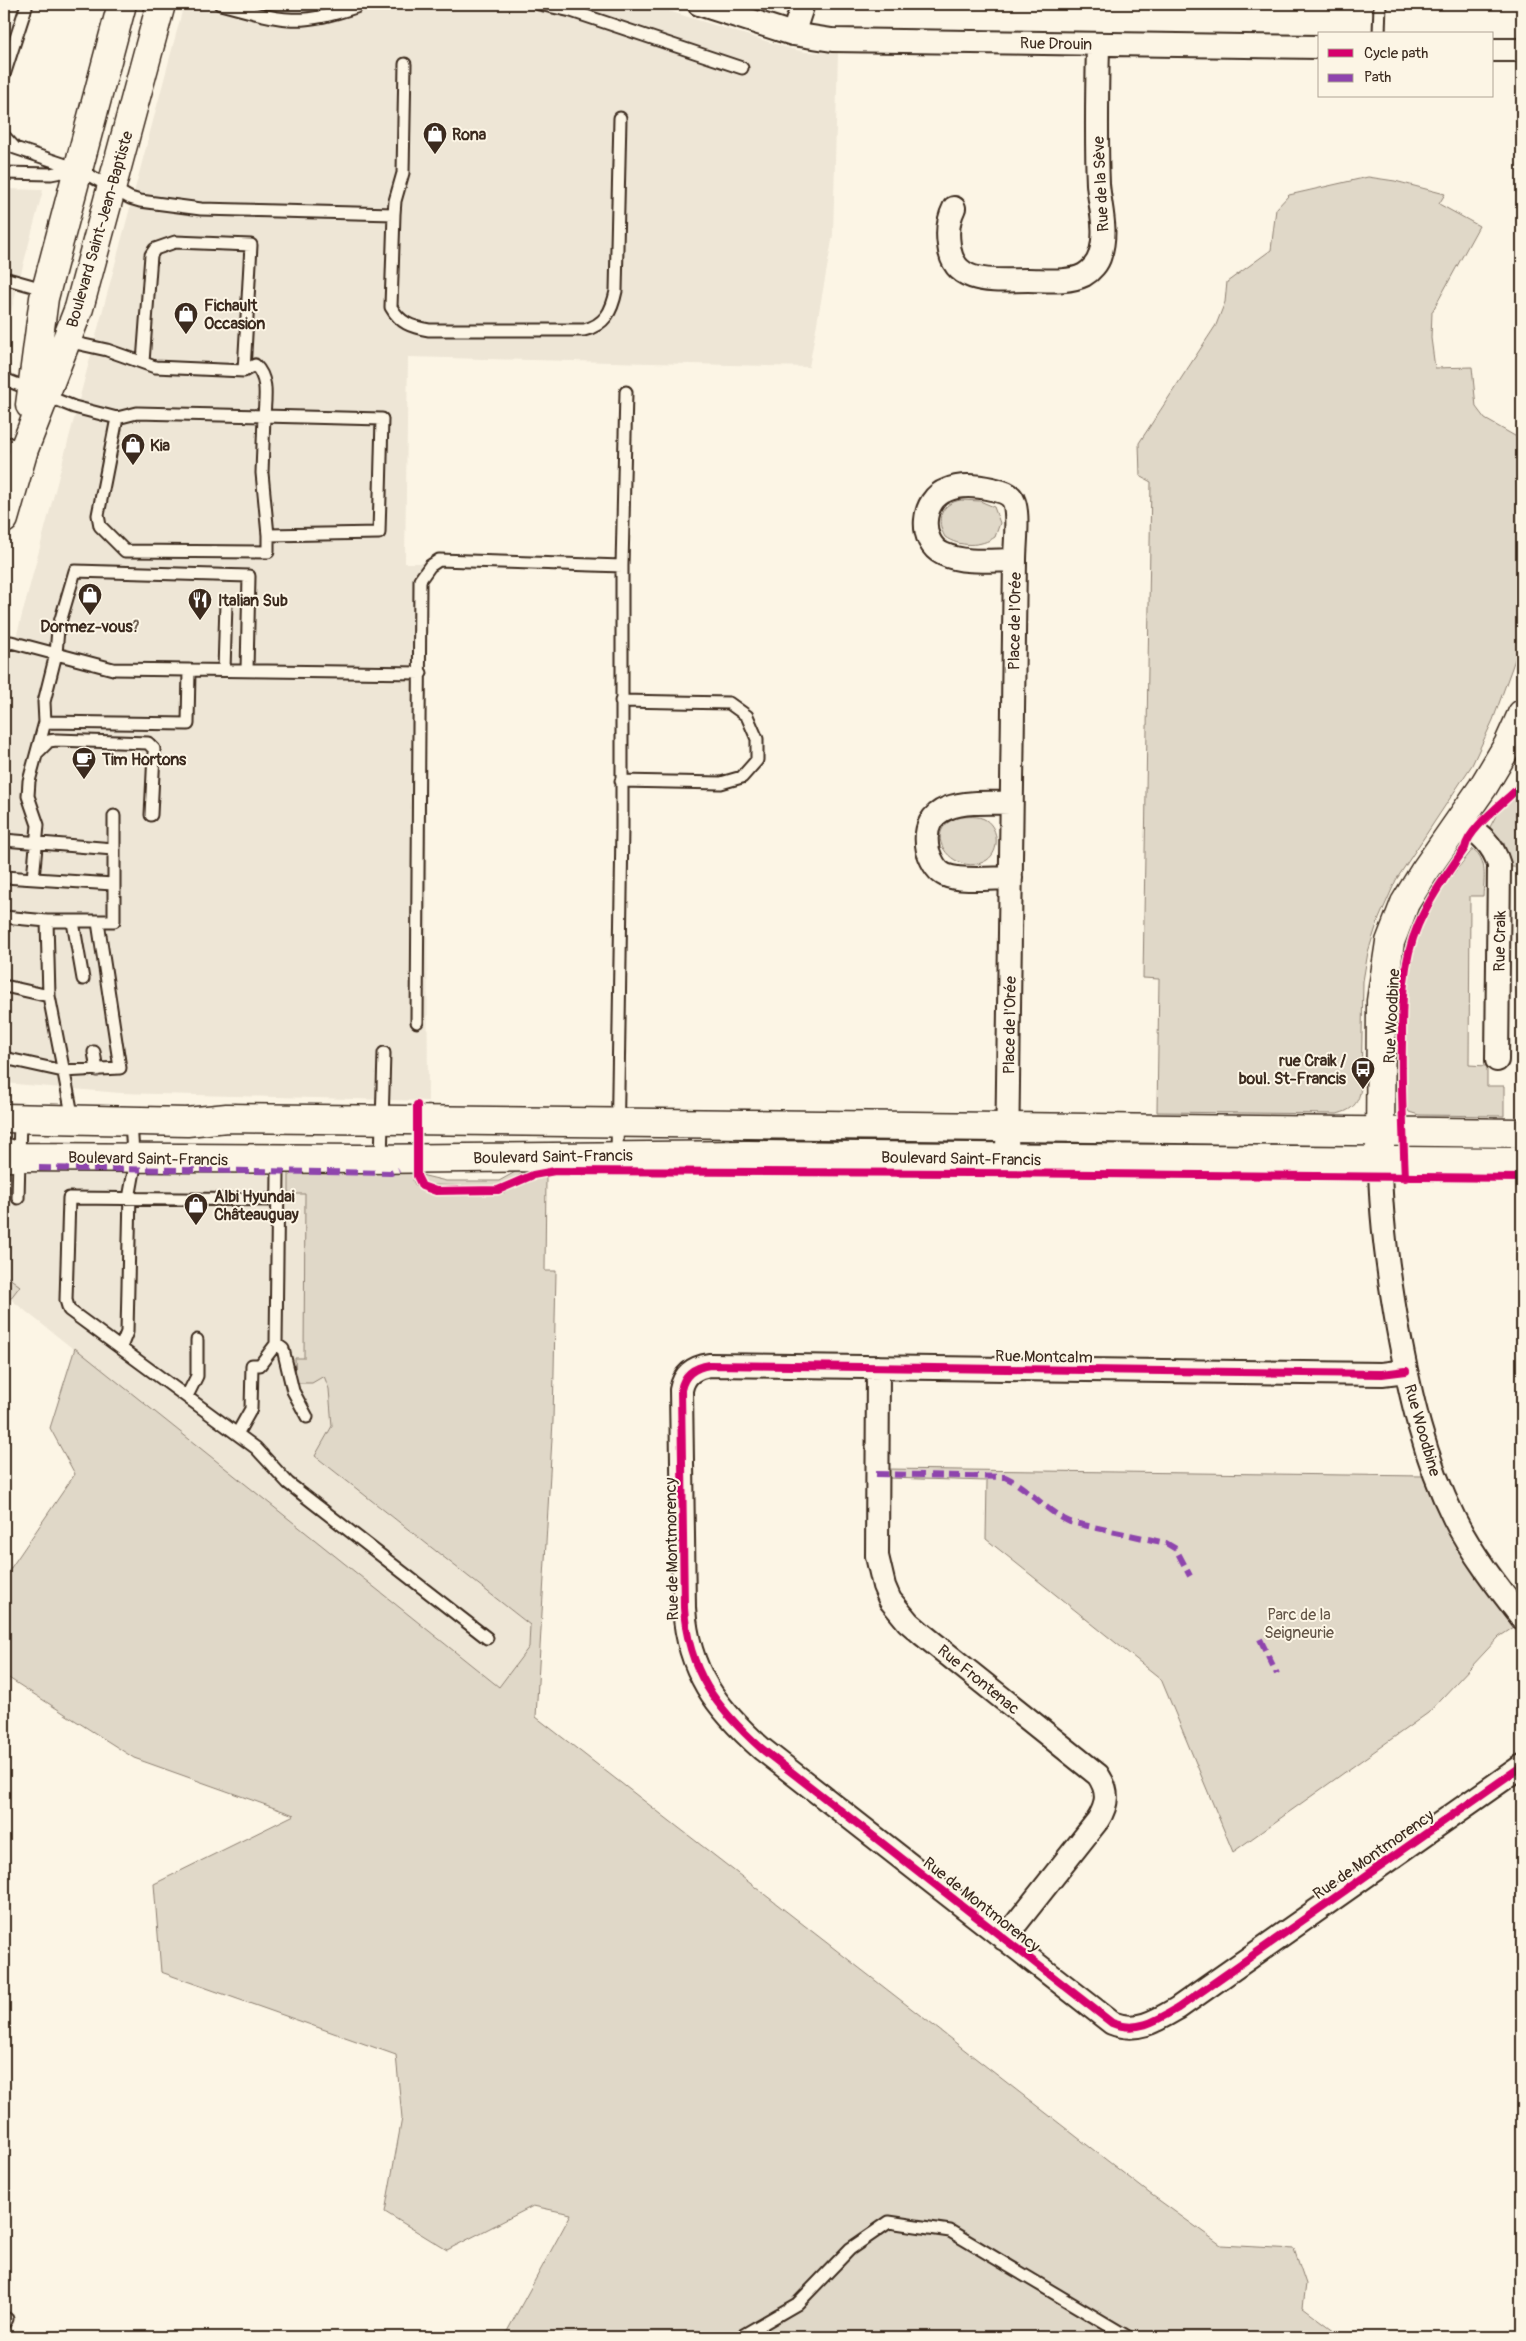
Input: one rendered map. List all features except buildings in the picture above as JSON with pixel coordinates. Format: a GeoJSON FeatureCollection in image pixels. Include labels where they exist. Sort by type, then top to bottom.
{"type":"FeatureCollection","features":[{"type":"Feature","properties":{"kind":"main road","name":"Boulevard Saint-Jean-Baptiste"},"geometry":{"type":"LineString","coordinates":[[4,519],[14,445],[39,394],[53,338],[47,290],[122,4]]}},
{"type":"Feature","properties":{"kind":"main road","name":"Boulevard Saint-Jean-Baptiste"},"geometry":{"type":"LineString","coordinates":[[53,338],[79,308],[161,4]]}},
{"type":"Feature","properties":{"kind":"main road"},"geometry":{"type":"LineString","coordinates":[[1461,821],[1490,776],[1522,714]]}},
{"type":"Feature","properties":{"kind":"main road","name":"Rue Woodbine"},"geometry":{"type":"LineString","coordinates":[[1380,1160],[1381,1001],[1390,942],[1405,904],[1424,872],[1461,821]]}},
{"type":"Feature","properties":{"kind":"main road","name":"Boulevard Saint-Francis"},"geometry":{"type":"LineString","coordinates":[[12,1118],[187,1122],[227,1118],[1522,1133]]}},
{"type":"Feature","properties":{"kind":"main road","name":"Boulevard Saint-Francis"},"geometry":{"type":"LineString","coordinates":[[9,1155],[281,1159],[617,1155],[1522,1162]]}},
{"type":"Feature","properties":{"kind":"street","name":"Rue Drouin"},"geometry":{"type":"LineString","coordinates":[[699,4],[793,34],[832,40],[1318,47]]}},
{"type":"Feature","properties":{"kind":"street"},"geometry":{"type":"LineString","coordinates":[[793,34],[804,4]]}},
{"type":"Feature","properties":{"kind":"street","name":"Rue de la Sève"},"geometry":{"type":"LineString","coordinates":[[954,208],[948,223],[949,248],[955,266],[964,274],[984,279],[1051,280],[1070,279],[1083,275],[1094,268],[1100,257],[1104,229],[1098,184],[1098,44]]}},
{"type":"Feature","properties":{"kind":"street"},"geometry":{"type":"LineString","coordinates":[[1494,50],[1522,50]]}},
{"type":"Feature","properties":{"kind":"street","name":"Place de l'Orée"},"geometry":{"type":"LineString","coordinates":[[1007,1157],[1015,560],[1015,507],[1012,498],[1006,493],[980,487],[947,490],[933,500],[928,510],[925,529],[931,544],[937,551],[966,559],[1015,560]]}},
{"type":"Feature","properties":{"kind":"street"},"geometry":{"type":"LineString","coordinates":[[1011,803],[961,803],[945,808],[929,826],[927,842],[932,862],[937,869],[947,876],[1011,878]]}},
{"type":"Feature","properties":{"kind":"street","name":"Rue Craik"},"geometry":{"type":"LineString","coordinates":[[1461,821],[1490,844],[1496,852],[1499,865],[1498,1060]]}},
{"type":"Feature","properties":{"kind":"street","name":"Rue Woodbine"},"geometry":{"type":"LineString","coordinates":[[1380,1160],[1381,1207],[1391,1289],[1406,1370],[1418,1421],[1442,1492],[1472,1550],[1487,1573],[1520,1611]]}},
{"type":"Feature","properties":{"kind":"street","name":"Rue Montcalm"},"geometry":{"type":"LineString","coordinates":[[685,1377],[700,1366],[710,1365],[1382,1374],[1406,1370]]}},
{"type":"Feature","properties":{"kind":"street","name":"Rue Frontenac"},"geometry":{"type":"LineString","coordinates":[[878,1368],[876,1537],[880,1572],[890,1600],[908,1622],[922,1634],[1098,1774],[1106,1791],[1104,1810],[1098,1820],[1004,1939]]}},
{"type":"Feature","properties":{"kind":"street","name":"Rue de Montmorency"},"geometry":{"type":"LineString","coordinates":[[685,1377],[681,1390],[684,1608],[688,1643],[701,1677],[734,1722],[755,1742],[1112,2023],[1120,2026],[1141,2027],[1178,2008],[1522,1766]]}},
{"type":"Feature","properties":{"kind":"lane"},"geometry":{"type":"LineString","coordinates":[[4,75],[27,4]]}},
{"type":"Feature","properties":{"kind":"lane"},"geometry":{"type":"LineString","coordinates":[[220,4],[286,20],[304,19],[359,5]]}},
{"type":"Feature","properties":{"kind":"lane"},"geometry":{"type":"LineString","coordinates":[[539,4],[571,11],[742,68]]}},
{"type":"Feature","properties":{"kind":"lane"},"geometry":{"type":"LineString","coordinates":[[1379,32],[1380,4]]}},
{"type":"Feature","properties":{"kind":"lane"},"geometry":{"type":"LineString","coordinates":[[405,64],[403,173],[395,202],[391,307],[395,315],[408,326],[429,330],[584,330],[595,327],[609,314],[616,291],[620,118]]}},
{"type":"Feature","properties":{"kind":"lane"},"geometry":{"type":"LineString","coordinates":[[4,136],[15,148],[78,169],[140,202],[190,208],[394,214]]}},
{"type":"Feature","properties":{"kind":"lane"},"geometry":{"type":"LineString","coordinates":[[4,173],[51,174],[78,169]]}},
{"type":"Feature","properties":{"kind":"lane"},"geometry":{"type":"LineString","coordinates":[[143,362],[151,255],[154,249],[175,242],[251,245],[244,371]]}},
{"type":"Feature","properties":{"kind":"lane"},"geometry":{"type":"LineString","coordinates":[[4,278],[47,290]]}},
{"type":"Feature","properties":{"kind":"lane"},"geometry":{"type":"LineString","coordinates":[[53,338],[107,350],[155,367],[244,371],[255,365],[265,379],[262,473],[268,552],[125,551],[100,526],[98,515],[118,418]]}},
{"type":"Feature","properties":{"kind":"lane"},"geometry":{"type":"LineString","coordinates":[[4,380],[39,394],[118,418],[137,413],[382,420],[379,533],[268,535]]}},
{"type":"Feature","properties":{"kind":"lane"},"geometry":{"type":"LineString","coordinates":[[617,1155],[622,566],[626,392]]}},
{"type":"Feature","properties":{"kind":"lane"},"geometry":{"type":"LineString","coordinates":[[417,1022],[421,673],[420,580],[430,566],[439,560],[622,566]]}},
{"type":"Feature","properties":{"kind":"lane"},"geometry":{"type":"LineString","coordinates":[[33,879],[38,843],[38,825],[28,796],[29,781],[45,722],[44,702],[56,654],[58,629],[75,571],[248,576],[247,670]]}},
{"type":"Feature","properties":{"kind":"lane"},"geometry":{"type":"LineString","coordinates":[[224,670],[226,602]]}},
{"type":"Feature","properties":{"kind":"lane"},"geometry":{"type":"LineString","coordinates":[[4,646],[11,642],[113,669],[421,673]]}},
{"type":"Feature","properties":{"kind":"lane"},"geometry":{"type":"LineString","coordinates":[[45,722],[188,724],[189,670]]}},
{"type":"Feature","properties":{"kind":"lane"},"geometry":{"type":"LineString","coordinates":[[621,701],[729,703],[747,716],[757,739],[757,760],[742,777],[721,783],[621,781]]}},
{"type":"Feature","properties":{"kind":"lane"},"geometry":{"type":"LineString","coordinates":[[37,753],[49,741],[56,740],[148,743],[154,749],[151,816]]}},
{"type":"Feature","properties":{"kind":"lane"},"geometry":{"type":"LineString","coordinates":[[4,917],[73,922],[114,921],[114,816]]}},
{"type":"Feature","properties":{"kind":"lane"},"geometry":{"type":"LineString","coordinates":[[4,840],[113,849]]}},
{"type":"Feature","properties":{"kind":"lane"},"geometry":{"type":"LineString","coordinates":[[4,877],[113,884]]}},
{"type":"Feature","properties":{"kind":"lane"},"geometry":{"type":"LineString","coordinates":[[48,921],[49,996],[73,1120]]}},
{"type":"Feature","properties":{"kind":"lane"},"geometry":{"type":"LineString","coordinates":[[73,922],[83,979]]}},
{"type":"Feature","properties":{"kind":"lane"},"geometry":{"type":"LineString","coordinates":[[4,1058],[63,1071],[120,1068],[98,922]]}},
{"type":"Feature","properties":{"kind":"lane"},"geometry":{"type":"LineString","coordinates":[[9,987],[49,996]]}},
{"type":"Feature","properties":{"kind":"lane"},"geometry":{"type":"LineString","coordinates":[[94,1052],[97,1070]]}},
{"type":"Feature","properties":{"kind":"lane"},"geometry":{"type":"LineString","coordinates":[[381,1159],[384,1053]]}},
{"type":"Feature","properties":{"kind":"lane"},"geometry":{"type":"LineString","coordinates":[[12,1118],[9,1155],[18,1198]]}},
{"type":"Feature","properties":{"kind":"lane"},"geometry":{"type":"LineString","coordinates":[[121,1347],[127,1332],[134,1158],[131,1120]]}},
{"type":"Feature","properties":{"kind":"lane"},"geometry":{"type":"LineString","coordinates":[[237,1434],[250,1409],[252,1365],[260,1365],[276,1344],[277,1200],[278,1172],[281,1159]]}},
{"type":"Feature","properties":{"kind":"lane"},"geometry":{"type":"LineString","coordinates":[[277,1200],[70,1198],[67,1305],[69,1310],[256,1448],[288,1483],[487,1638]]}},
{"type":"Feature","properties":{"kind":"lane"},"geometry":{"type":"LineString","coordinates":[[187,1396],[197,1376],[197,1340]]}},
{"type":"Feature","properties":{"kind":"lane"},"geometry":{"type":"LineString","coordinates":[[276,1344],[283,1349],[293,1391],[307,1418]]}},
{"type":"Feature","properties":{"kind":"lane"},"geometry":{"type":"LineString","coordinates":[[740,2337],[797,2304],[850,2249],[889,2222],[950,2231],[1128,2337]]}},
{"type":"Feature","properties":{"kind":"lane"},"geometry":{"type":"LineString","coordinates":[[4,2317],[7,2319],[4,2324]]}},
{"type":"Feature","properties":{"kind":"shaded area"},"geometry":{"type":"Polygon","coordinates":[[[184,4],[646,4],[792,49],[806,52],[838,53],[833,235],[809,367],[408,357],[405,563],[425,563],[428,1101],[120,1093],[4,1083],[4,683],[184,4]]]}},
{"type":"Feature","properties":{"kind":"shaded area"},"geometry":{"type":"Polygon","coordinates":[[[4,189],[43,190],[4,338],[4,189]]]}},
{"type":"Feature","properties":{"kind":"shaded area"},"geometry":{"type":"Polygon","coordinates":[[[4,1165],[306,1168],[324,1376],[329,1389],[332,1426],[315,1456],[530,1625],[529,1647],[499,1687],[4,1294],[4,1165]]]}},
{"type":"Feature","properties":{"kind":"green space"},"geometry":{"type":"Polygon","coordinates":[[[1368,177],[1395,181],[1445,194],[1439,204],[1479,226],[1432,312],[1431,338],[1435,368],[1472,367],[1476,407],[1485,419],[1522,440],[1522,640],[1493,720],[1472,765],[1396,880],[1378,921],[1368,952],[1363,981],[1361,1087],[1357,1102],[1351,1108],[1337,1114],[1157,1112],[1159,979],[1143,978],[1151,482],[1140,476],[1139,443],[1216,325],[1225,302],[1227,282],[1271,250],[1276,209],[1289,195],[1368,177]]]}},
{"type":"Feature","properties":{"kind":"green space"},"geometry":{"type":"Polygon","coordinates":[[[961,500],[980,501],[994,507],[1000,523],[995,537],[983,543],[963,544],[945,537],[940,524],[942,513],[949,505],[961,500]]]}},
{"type":"Feature","properties":{"kind":"green space"},"geometry":{"type":"Polygon","coordinates":[[[1522,791],[1522,867],[1511,867],[1504,843],[1490,827],[1499,810],[1522,791]]]}},
{"type":"Feature","properties":{"kind":"green space"},"geometry":{"type":"Polygon","coordinates":[[[959,817],[980,817],[990,824],[995,834],[996,846],[987,860],[975,864],[964,864],[953,859],[945,851],[941,842],[941,832],[947,824],[959,817]]]}},
{"type":"Feature","properties":{"kind":"green space"},"geometry":{"type":"Polygon","coordinates":[[[1473,849],[1478,853],[1483,864],[1484,877],[1483,896],[1470,896],[1469,1065],[1487,1066],[1487,1086],[1504,1086],[1504,1116],[1419,1115],[1409,1112],[1405,1103],[1404,1015],[1409,970],[1414,949],[1431,907],[1473,849]]]}},
{"type":"Feature","properties":{"kind":"green space"},"geometry":{"type":"Polygon","coordinates":[[[289,1168],[412,1173],[415,1185],[424,1192],[432,1194],[504,1193],[524,1182],[546,1176],[545,1271],[556,1271],[553,1421],[536,1717],[1149,2193],[1221,2245],[1294,2249],[1306,2284],[1303,2307],[1343,2337],[504,2337],[571,2214],[533,2206],[447,2250],[385,2212],[402,2118],[396,2055],[161,1972],[154,1884],[294,1815],[134,1758],[4,1675],[4,1578],[75,1474],[50,1428],[75,1348],[499,1687],[529,1647],[530,1625],[315,1456],[332,1426],[329,1389],[324,1376],[312,1383],[296,1383],[295,1358],[304,1358],[305,1194],[289,1194],[289,1168]]]}},
{"type":"Feature","properties":{"kind":"green space"},"geometry":{"type":"Polygon","coordinates":[[[517,1171],[525,1171],[505,1185],[496,1186],[429,1185],[424,1182],[421,1175],[446,1181],[499,1181],[517,1171]]]}},
{"type":"Feature","properties":{"kind":"green space"},"geometry":{"type":"Polygon","coordinates":[[[4,1274],[20,1286],[10,1299],[4,1294],[4,1274]]]}},
{"type":"Feature","properties":{"kind":"green space","name":"Parc de la Seigneurie"},"geometry":{"type":"Polygon","coordinates":[[[886,1469],[1423,1476],[1440,1517],[1462,1555],[1514,1627],[1499,1637],[1428,1713],[1233,1852],[1161,1679],[986,1539],[987,1481],[887,1478],[886,1469]]]}},
{"type":"Feature","properties":{"kind":"marked path"},"geometry":{"type":"LineString","coordinates":[[39,1168],[391,1173],[399,1170]]}},
{"type":"Feature","properties":{"kind":"marked path"},"geometry":{"type":"LineString","coordinates":[[876,1474],[1005,1477],[1070,1522],[1166,1543],[1176,1549],[1190,1576]]}},
{"type":"Feature","properties":{"kind":"marked path"},"geometry":{"type":"LineString","coordinates":[[1260,1639],[1277,1674]]}},
{"type":"Feature","properties":{"kind":"cycle path"},"geometry":{"type":"LineString","coordinates":[[1405,1178],[1402,1012],[1406,968],[1413,939],[1428,905],[1465,848],[1473,832],[1522,784]]}},
{"type":"Feature","properties":{"kind":"cycle path"},"geometry":{"type":"LineString","coordinates":[[417,1105],[417,1176],[422,1186],[436,1191],[498,1190],[533,1175],[555,1171],[918,1172],[1522,1178]]}},
{"type":"Feature","properties":{"kind":"cycle path"},"geometry":{"type":"LineString","coordinates":[[1406,1371],[1382,1374],[710,1365],[700,1368],[691,1372],[682,1384],[681,1390],[684,1608],[691,1651],[707,1687],[718,1703],[731,1719],[762,1749],[1112,2023],[1121,2026],[1130,2027],[1146,2024],[1178,2008],[1522,1766]]}},
{"type":"Feature","properties":{"kind":"place","name":"Rona"},"geometry":{"type":"Point","coordinates":[435,155]}},
{"type":"Feature","properties":{"kind":"place","name":"Fichault Occasion"},"geometry":{"type":"Point","coordinates":[186,335]}},
{"type":"Feature","properties":{"kind":"place","name":"Kia"},"geometry":{"type":"Point","coordinates":[133,466]}},
{"type":"Feature","properties":{"kind":"place","name":"Dormez-vous?"},"geometry":{"type":"Point","coordinates":[90,616]}},
{"type":"Feature","properties":{"kind":"place","name":"Italian Sub"},"geometry":{"type":"Point","coordinates":[200,621]}},
{"type":"Feature","properties":{"kind":"place","name":"Tim Hortons"},"geometry":{"type":"Point","coordinates":[84,780]}},
{"type":"Feature","properties":{"kind":"place","name":"rue Craik / boul. St-Francis"},"geometry":{"type":"Point","coordinates":[1363,1090]}},
{"type":"Feature","properties":{"kind":"place","name":"Albi Hyundai Châteauguay"},"geometry":{"type":"Point","coordinates":[196,1226]}}]}
